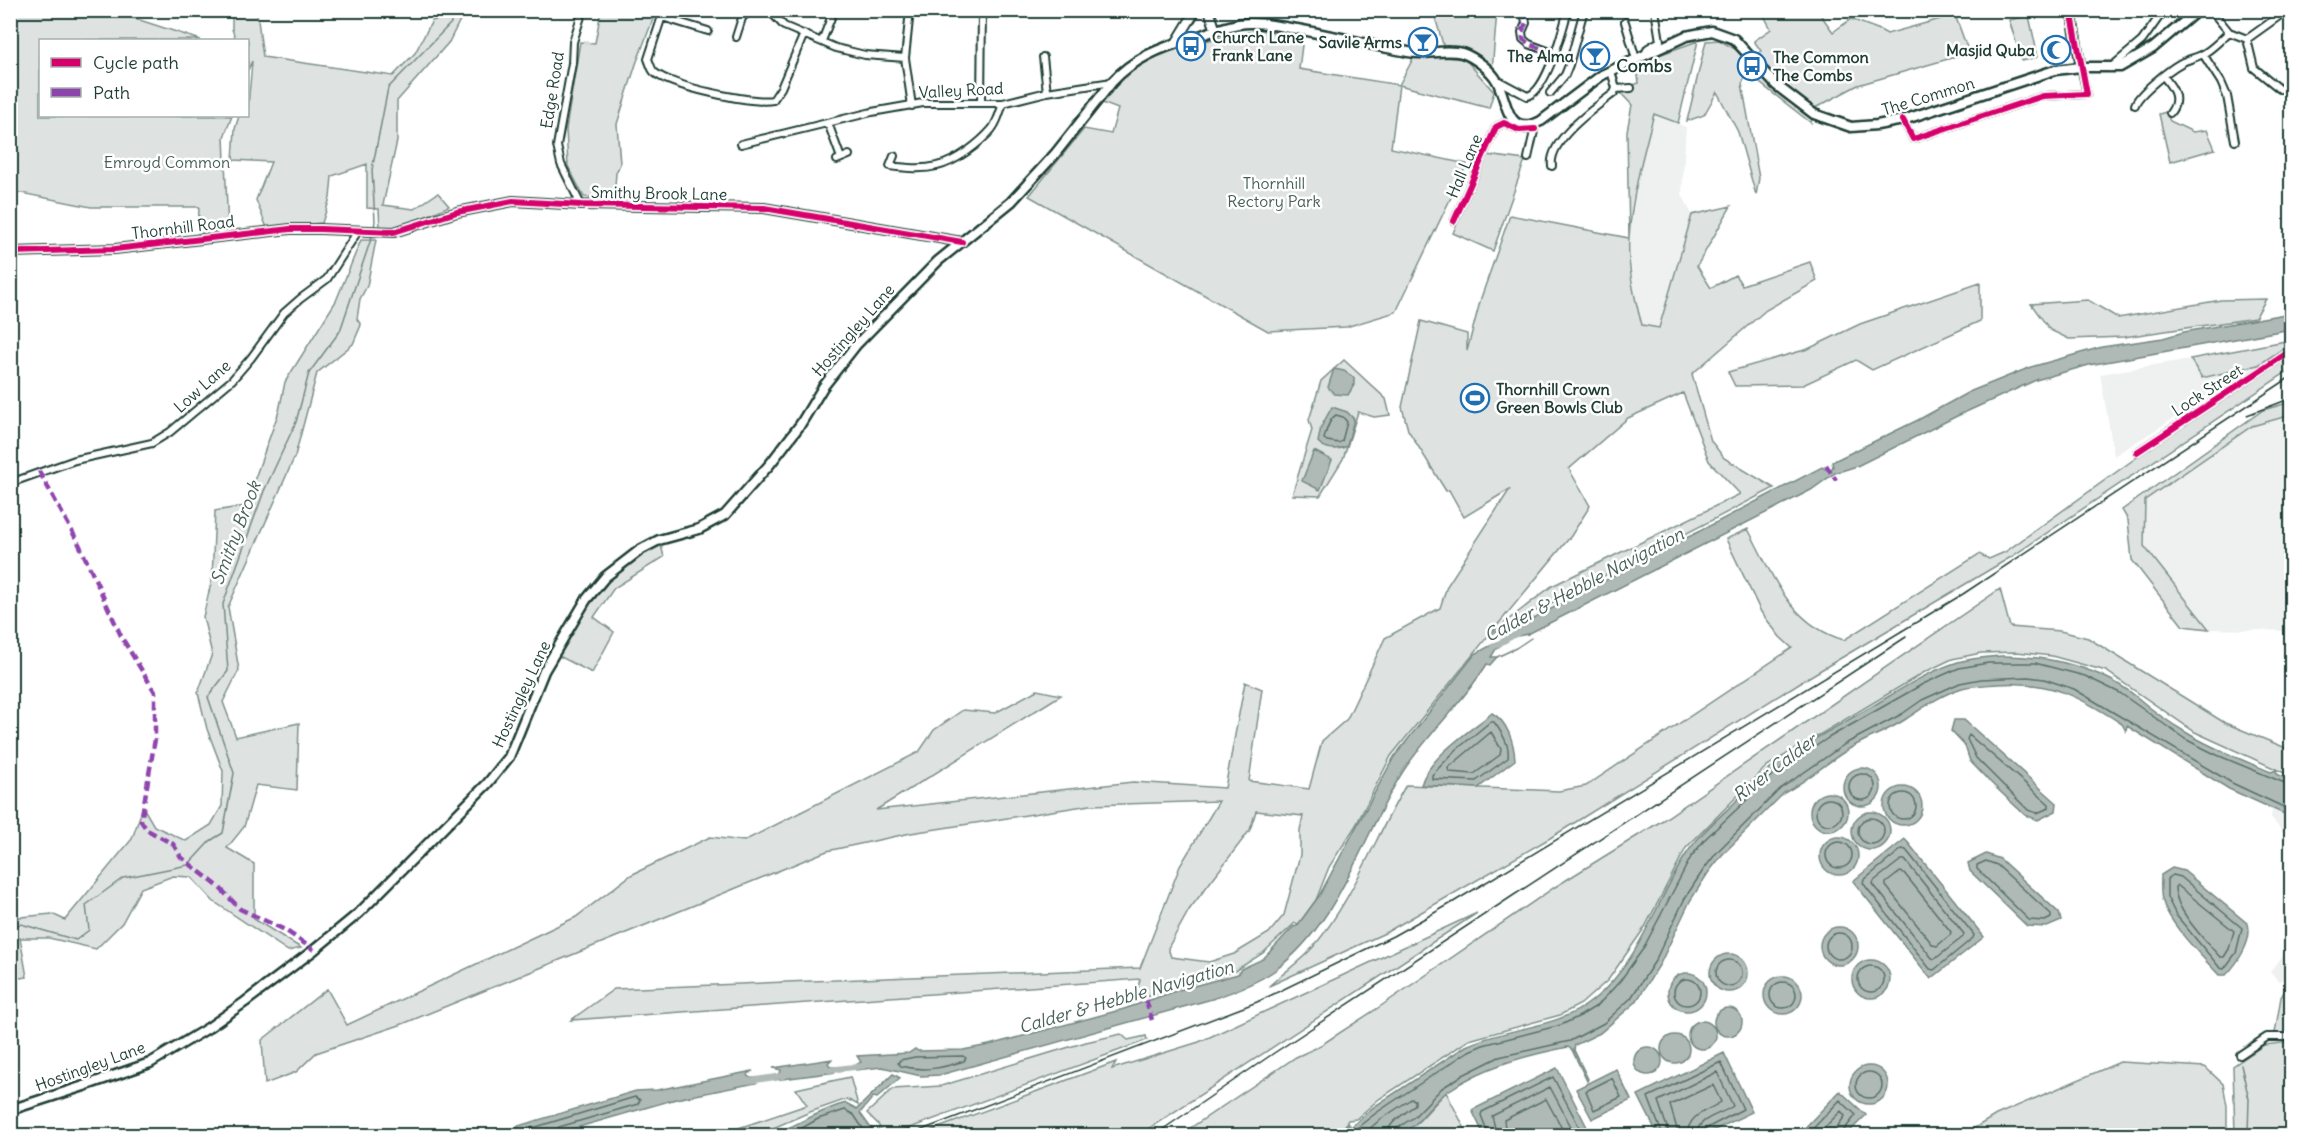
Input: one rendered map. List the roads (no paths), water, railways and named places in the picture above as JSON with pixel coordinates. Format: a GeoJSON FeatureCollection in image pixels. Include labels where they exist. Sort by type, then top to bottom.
{"type":"FeatureCollection","features":[{"type":"Feature","properties":{"kind":"main road"},"geometry":{"type":"LineString","coordinates":[[2109,68],[2120,67],[2132,62],[2198,10]]}},
{"type":"Feature","properties":{"kind":"main road","name":"Hostingley Lane"},"geometry":{"type":"LineString","coordinates":[[10,1110],[150,1062],[208,1028],[245,1002],[315,950],[359,913],[487,784],[509,757],[544,671],[586,600],[605,577],[640,550],[660,540],[699,529],[725,515],[770,464],[800,425],[823,387],[856,345],[915,282],[1011,202],[1055,154],[1121,72],[1149,53],[1173,44],[1238,24],[1261,23],[1327,34],[1410,52],[1461,53],[1472,58],[1496,79]]}},
{"type":"Feature","properties":{"kind":"main road","name":"The Common"},"geometry":{"type":"LineString","coordinates":[[1645,54],[1686,36],[1712,31],[1734,39],[1776,85],[1814,114],[1851,127],[1903,120],[2055,70],[2081,67],[2109,68]]}},
{"type":"Feature","properties":{"kind":"main road"},"geometry":{"type":"LineString","coordinates":[[1496,79],[1508,115],[1520,124],[1535,127],[1611,71],[1645,54]]}},
{"type":"Feature","properties":{"kind":"street","name":"Edge Road"},"geometry":{"type":"LineString","coordinates":[[581,205],[561,164],[557,146],[572,63],[573,42],[584,10]]}},
{"type":"Feature","properties":{"kind":"street"},"geometry":{"type":"LineString","coordinates":[[736,37],[742,18],[750,10]]}},
{"type":"Feature","properties":{"kind":"street"},"geometry":{"type":"LineString","coordinates":[[769,10],[784,26],[847,52],[905,58]]}},
{"type":"Feature","properties":{"kind":"street"},"geometry":{"type":"LineString","coordinates":[[822,41],[834,10]]}},
{"type":"Feature","properties":{"kind":"street"},"geometry":{"type":"LineString","coordinates":[[910,10],[905,58],[912,105]]}},
{"type":"Feature","properties":{"kind":"street"},"geometry":{"type":"LineString","coordinates":[[981,102],[982,10]]}},
{"type":"Feature","properties":{"kind":"street"},"geometry":{"type":"LineString","coordinates":[[1173,44],[1196,10]]}},
{"type":"Feature","properties":{"kind":"street"},"geometry":{"type":"LineString","coordinates":[[1209,10],[1216,31]]}},
{"type":"Feature","properties":{"kind":"street"},"geometry":{"type":"LineString","coordinates":[[1524,10],[1526,23],[1522,32],[1523,39],[1529,44],[1553,53]]}},
{"type":"Feature","properties":{"kind":"street"},"geometry":{"type":"LineString","coordinates":[[1496,79],[1513,90],[1530,96],[1542,83],[1568,10]]}},
{"type":"Feature","properties":{"kind":"street"},"geometry":{"type":"LineString","coordinates":[[1550,93],[1564,81],[1584,10]]}},
{"type":"Feature","properties":{"kind":"street"},"geometry":{"type":"LineString","coordinates":[[1645,54],[1648,48],[1660,41],[1655,10]]}},
{"type":"Feature","properties":{"kind":"street"},"geometry":{"type":"LineString","coordinates":[[1903,120],[1912,140],[2043,96],[2087,94],[2071,10]]}},
{"type":"Feature","properties":{"kind":"street"},"geometry":{"type":"LineString","coordinates":[[2109,68],[2142,41],[2164,10]]}},
{"type":"Feature","properties":{"kind":"street"},"geometry":{"type":"LineString","coordinates":[[2211,10],[2229,32],[2247,39]]}},
{"type":"Feature","properties":{"kind":"street"},"geometry":{"type":"LineString","coordinates":[[2247,39],[2286,12],[2292,19]]}},
{"type":"Feature","properties":{"kind":"street"},"geometry":{"type":"LineString","coordinates":[[708,31],[663,14],[648,59],[654,71],[670,80],[724,97],[773,100],[781,88],[804,34]]}},
{"type":"Feature","properties":{"kind":"street"},"geometry":{"type":"LineString","coordinates":[[1625,22],[1636,59]]}},
{"type":"Feature","properties":{"kind":"street"},"geometry":{"type":"LineString","coordinates":[[2135,105],[2137,99],[2146,90],[2180,64],[2203,54],[2229,32]]}},
{"type":"Feature","properties":{"kind":"street"},"geometry":{"type":"LineString","coordinates":[[2247,39],[2254,68],[2280,89]]}},
{"type":"Feature","properties":{"kind":"street"},"geometry":{"type":"LineString","coordinates":[[2203,54],[2227,96],[2235,141]]}},
{"type":"Feature","properties":{"kind":"street"},"geometry":{"type":"LineString","coordinates":[[1043,57],[1047,92]]}},
{"type":"Feature","properties":{"kind":"street"},"geometry":{"type":"LineString","coordinates":[[1552,166],[1553,159],[1570,128],[1614,93],[1616,89],[1611,71]]}},
{"type":"Feature","properties":{"kind":"street"},"geometry":{"type":"LineString","coordinates":[[2164,77],[2175,91],[2173,109],[2170,113]]}},
{"type":"Feature","properties":{"kind":"street","name":"Valley Road"},"geometry":{"type":"LineString","coordinates":[[741,144],[872,112],[923,103],[1004,103],[1047,92],[1112,82]]}},
{"type":"Feature","properties":{"kind":"street"},"geometry":{"type":"LineString","coordinates":[[1616,89],[1631,88]]}},
{"type":"Feature","properties":{"kind":"street"},"geometry":{"type":"LineString","coordinates":[[894,156],[890,166],[912,169],[938,166],[949,161],[959,156],[990,130],[998,119],[1004,103]]}},
{"type":"Feature","properties":{"kind":"street"},"geometry":{"type":"LineString","coordinates":[[828,123],[839,159],[849,155]]}},
{"type":"Feature","properties":{"kind":"street","name":"Hall Lane"},"geometry":{"type":"LineString","coordinates":[[1454,221],[1496,127],[1504,123],[1519,130],[1535,127]]}},
{"type":"Feature","properties":{"kind":"street"},"geometry":{"type":"LineString","coordinates":[[1528,158],[1535,127]]}},
{"type":"Feature","properties":{"kind":"street","name":"Smithy Brook Lane"},"geometry":{"type":"LineString","coordinates":[[358,231],[399,231],[457,212],[513,201],[581,205],[764,208],[962,242]]}},
{"type":"Feature","properties":{"kind":"street","name":"Thornhill Road"},"geometry":{"type":"LineString","coordinates":[[10,252],[115,249],[290,229],[358,231]]}},
{"type":"Feature","properties":{"kind":"street","name":"Low Lane"},"geometry":{"type":"LineString","coordinates":[[10,483],[75,460],[152,443],[170,432],[232,380],[284,314],[327,279],[358,231]]}},
{"type":"Feature","properties":{"kind":"street","name":"Lock Street"},"geometry":{"type":"LineString","coordinates":[[2137,452],[2292,350]]}},
{"type":"Feature","properties":{"kind":"street"},"geometry":{"type":"LineString","coordinates":[[2240,1054],[2267,1037],[2292,1037]]}},
{"type":"Feature","properties":{"kind":"water"},"geometry":{"type":"Polygon","coordinates":[[[2291,313],[2291,329],[2089,365],[2036,380],[1857,466],[1835,473],[1811,490],[1528,634],[1518,636],[1516,632],[1524,623],[1822,467],[1829,471],[1833,467],[1832,462],[1969,392],[2031,367],[2102,347],[2163,338],[2184,332],[2291,313]]]}},
{"type":"Feature","properties":{"kind":"water"},"geometry":{"type":"Polygon","coordinates":[[[1334,369],[1344,371],[1354,378],[1354,385],[1348,395],[1334,394],[1328,387],[1334,369]]]}},
{"type":"Feature","properties":{"kind":"water"},"geometry":{"type":"Polygon","coordinates":[[[1332,407],[1347,412],[1354,419],[1347,446],[1340,449],[1328,448],[1318,442],[1321,427],[1332,407]]]}},
{"type":"Feature","properties":{"kind":"water"},"geometry":{"type":"Polygon","coordinates":[[[1314,451],[1332,460],[1320,490],[1302,481],[1314,451]]]}},
{"type":"Feature","properties":{"kind":"water"},"geometry":{"type":"Polygon","coordinates":[[[1499,641],[1501,645],[1491,657],[1497,657],[1490,665],[1487,664],[1402,773],[1333,904],[1316,929],[1297,951],[1267,976],[1212,999],[940,1075],[921,1076],[882,1067],[856,1070],[856,1065],[861,1062],[857,1056],[909,1053],[915,1049],[918,1051],[963,1050],[989,1045],[1124,1009],[1179,990],[1238,974],[1241,969],[1263,959],[1293,927],[1297,926],[1319,896],[1394,757],[1475,654],[1499,641]]]}},
{"type":"Feature","properties":{"kind":"water","name":"River Calder"},"geometry":{"type":"Polygon","coordinates":[[[2004,656],[2057,661],[2092,672],[2124,688],[2162,717],[2197,739],[2271,772],[2276,770],[2277,774],[2291,781],[2291,817],[2229,789],[2127,726],[2126,731],[2122,724],[2064,692],[2016,683],[1962,688],[1849,749],[1784,793],[1722,855],[1690,901],[1660,964],[1636,1002],[1600,1033],[1575,1045],[1574,1050],[1587,1081],[1572,1050],[1568,1047],[1552,1050],[1505,1063],[1462,1082],[1442,1096],[1410,1128],[1396,1136],[1345,1135],[1347,1123],[1351,1127],[1372,1108],[1466,1046],[1564,1017],[1593,1000],[1623,969],[1690,849],[1759,777],[1772,767],[1814,740],[1933,672],[1967,660],[2004,656]]]}},
{"type":"Feature","properties":{"kind":"water"},"geometry":{"type":"Polygon","coordinates":[[[1492,713],[1498,717],[1509,733],[1515,760],[1478,788],[1421,785],[1425,775],[1441,755],[1492,713]]]}},
{"type":"Feature","properties":{"kind":"water"},"geometry":{"type":"Polygon","coordinates":[[[1954,720],[1964,720],[2057,803],[2056,811],[2038,820],[2025,815],[1970,761],[1965,746],[1951,731],[1954,720]]]}},
{"type":"Feature","properties":{"kind":"water"},"geometry":{"type":"Polygon","coordinates":[[[1862,768],[1876,773],[1881,787],[1876,801],[1862,806],[1848,801],[1843,787],[1848,773],[1862,768]]]}},
{"type":"Feature","properties":{"kind":"water"},"geometry":{"type":"Polygon","coordinates":[[[1903,787],[1917,792],[1922,806],[1917,820],[1903,825],[1889,820],[1884,806],[1889,792],[1903,787]]]}},
{"type":"Feature","properties":{"kind":"water"},"geometry":{"type":"Polygon","coordinates":[[[1829,793],[1843,798],[1848,812],[1843,826],[1829,831],[1815,826],[1810,812],[1815,798],[1829,793]]]}},
{"type":"Feature","properties":{"kind":"water"},"geometry":{"type":"Polygon","coordinates":[[[1871,812],[1885,817],[1890,831],[1885,845],[1871,850],[1857,845],[1852,831],[1857,817],[1871,812]]]}},
{"type":"Feature","properties":{"kind":"water"},"geometry":{"type":"Polygon","coordinates":[[[1839,837],[1853,842],[1858,856],[1853,870],[1839,875],[1825,870],[1820,856],[1825,842],[1839,837]]]}},
{"type":"Feature","properties":{"kind":"water"},"geometry":{"type":"Polygon","coordinates":[[[1905,839],[1984,937],[1931,979],[1853,881],[1905,839]]]}},
{"type":"Feature","properties":{"kind":"water"},"geometry":{"type":"Polygon","coordinates":[[[1986,854],[2000,859],[2059,913],[2061,921],[2047,927],[2027,926],[1970,871],[1968,863],[1986,854]]]}},
{"type":"Feature","properties":{"kind":"water"},"geometry":{"type":"Polygon","coordinates":[[[2172,868],[2184,871],[2248,924],[2246,945],[2235,965],[2226,975],[2219,975],[2171,919],[2161,896],[2161,875],[2172,868]]]}},
{"type":"Feature","properties":{"kind":"water"},"geometry":{"type":"Polygon","coordinates":[[[1839,927],[1853,932],[1858,946],[1853,960],[1839,965],[1825,960],[1820,946],[1825,932],[1839,927]]]}},
{"type":"Feature","properties":{"kind":"water"},"geometry":{"type":"Polygon","coordinates":[[[1729,954],[1743,959],[1748,973],[1743,987],[1729,992],[1715,987],[1710,973],[1715,959],[1729,954]]]}},
{"type":"Feature","properties":{"kind":"water"},"geometry":{"type":"Polygon","coordinates":[[[1871,960],[1885,965],[1890,979],[1885,993],[1871,998],[1857,993],[1852,979],[1857,965],[1871,960]]]}},
{"type":"Feature","properties":{"kind":"water"},"geometry":{"type":"Polygon","coordinates":[[[1687,973],[1701,978],[1706,992],[1701,1006],[1687,1011],[1673,1006],[1668,992],[1673,978],[1687,973]]]}},
{"type":"Feature","properties":{"kind":"water"},"geometry":{"type":"Polygon","coordinates":[[[1783,976],[1797,981],[1802,995],[1797,1009],[1783,1014],[1769,1009],[1764,995],[1769,981],[1783,976]]]}},
{"type":"Feature","properties":{"kind":"water"},"geometry":{"type":"Polygon","coordinates":[[[1728,1008],[1738,1012],[1742,1022],[1738,1032],[1728,1036],[1718,1032],[1714,1022],[1718,1012],[1728,1008]]]}},
{"type":"Feature","properties":{"kind":"water"},"geometry":{"type":"Polygon","coordinates":[[[1702,1021],[1712,1025],[1716,1035],[1712,1045],[1702,1049],[1692,1045],[1688,1035],[1692,1025],[1702,1021]]]}},
{"type":"Feature","properties":{"kind":"water"},"geometry":{"type":"Polygon","coordinates":[[[1675,1035],[1685,1039],[1689,1049],[1685,1059],[1675,1063],[1665,1059],[1661,1049],[1665,1039],[1675,1035]]]}},
{"type":"Feature","properties":{"kind":"water"},"geometry":{"type":"Polygon","coordinates":[[[1648,1047],[1658,1051],[1662,1061],[1658,1071],[1648,1075],[1638,1071],[1634,1061],[1638,1051],[1648,1047]]]}},
{"type":"Feature","properties":{"kind":"water"},"geometry":{"type":"Polygon","coordinates":[[[1724,1053],[1752,1112],[1704,1135],[1658,1135],[1638,1095],[1724,1053]]]}},
{"type":"Feature","properties":{"kind":"water"},"geometry":{"type":"Polygon","coordinates":[[[832,1059],[828,1063],[831,1067],[835,1067],[836,1072],[775,1080],[775,1075],[780,1074],[781,1070],[773,1068],[832,1059]]]}},
{"type":"Feature","properties":{"kind":"water"},"geometry":{"type":"Polygon","coordinates":[[[1869,1066],[1883,1071],[1888,1085],[1883,1099],[1869,1104],[1855,1099],[1850,1085],[1855,1071],[1869,1066]]]}},
{"type":"Feature","properties":{"kind":"water"},"geometry":{"type":"Polygon","coordinates":[[[1557,1068],[1591,1135],[1484,1135],[1472,1110],[1557,1068]]]}},
{"type":"Feature","properties":{"kind":"water"},"geometry":{"type":"Polygon","coordinates":[[[1616,1069],[1631,1100],[1592,1119],[1576,1089],[1616,1069]]]}},
{"type":"Feature","properties":{"kind":"water"},"geometry":{"type":"Polygon","coordinates":[[[753,1071],[747,1075],[755,1078],[756,1083],[676,1099],[551,1135],[503,1135],[516,1131],[518,1126],[636,1091],[657,1090],[753,1071]]]}},
{"type":"Feature","properties":{"kind":"water"},"geometry":{"type":"Polygon","coordinates":[[[893,1074],[900,1078],[877,1098],[873,1097],[860,1113],[876,1135],[848,1135],[832,1132],[822,1135],[771,1135],[846,1103],[857,1109],[893,1074]]]}},
{"type":"Feature","properties":{"kind":"water"},"geometry":{"type":"Polygon","coordinates":[[[1840,1091],[1866,1115],[1846,1135],[1798,1135],[1840,1091]]]}},
{"type":"Feature","properties":{"kind":"waterway","name":"Smithy Brook"},"geometry":{"type":"LineString","coordinates":[[374,228],[372,170],[388,88],[451,23],[450,10]]}},
{"type":"Feature","properties":{"kind":"waterway","name":"Smithy Brook"},"geometry":{"type":"LineString","coordinates":[[10,927],[21,924],[76,940],[89,930],[86,905],[123,878],[188,865],[210,841],[223,833],[234,773],[208,697],[228,671],[223,604],[264,491],[296,422],[309,373],[340,331],[373,233]]}},
{"type":"Feature","properties":{"kind":"waterway","name":"Calder & Hebble Navigation"},"geometry":{"type":"LineString","coordinates":[[1493,647],[1523,630]]}},
{"type":"Feature","properties":{"kind":"waterway"},"geometry":{"type":"LineString","coordinates":[[1497,657],[1531,638]]}},
{"type":"Feature","properties":{"kind":"waterway"},"geometry":{"type":"LineString","coordinates":[[2241,1065],[2249,1099],[2248,1134],[2253,1136]]}},
{"type":"Feature","properties":{"kind":"waterway","name":"Calder & Hebble Navigation"},"geometry":{"type":"LineString","coordinates":[[828,1070],[863,1066]]}},
{"type":"Feature","properties":{"kind":"waterway","name":"Calder & Hebble Navigation"},"geometry":{"type":"LineString","coordinates":[[748,1081],[783,1076]]}},
{"type":"Feature","properties":{"kind":"railway"},"geometry":{"type":"LineString","coordinates":[[906,1136],[1257,1002],[1393,936],[1450,904],[1963,594],[2292,376]]}},
{"type":"Feature","properties":{"kind":"railway"},"geometry":{"type":"LineString","coordinates":[[2247,415],[2292,398]]}},
{"type":"Feature","properties":{"kind":"railway"},"geometry":{"type":"LineString","coordinates":[[1153,1136],[1274,1053],[1906,637]]}},
{"type":"Feature","properties":{"kind":"place","name":"Savile Arms"},"geometry":{"type":"Point","coordinates":[1423,42]}},
{"type":"Feature","properties":{"kind":"place","name":"Church Lane Frank Lane"},"geometry":{"type":"Point","coordinates":[1191,46]}},
{"type":"Feature","properties":{"kind":"place","name":"Masjid Quba"},"geometry":{"type":"Point","coordinates":[2056,50]}},
{"type":"Feature","properties":{"kind":"place","name":"The Alma"},"geometry":{"type":"Point","coordinates":[1595,56]}},
{"type":"Feature","properties":{"kind":"place","name":"The Common The Combs"},"geometry":{"type":"Point","coordinates":[1752,66]}},
{"type":"Feature","properties":{"kind":"place","name":"Thornhill Crown Green Bowls Club"},"geometry":{"type":"Point","coordinates":[1475,398]}},
{"type":"Feature","properties":{"kind":"district","name":"Combs"},"geometry":{"type":"Point","coordinates":[1644,66]}},
{"type":"Feature","properties":{"kind":"park label","name":"Emroyd Common"},"geometry":{"type":"Point","coordinates":[167,162]}},
{"type":"Feature","properties":{"kind":"park label","name":"Thornhill Rectory Park"},"geometry":{"type":"Point","coordinates":[1274,192]}}]}
